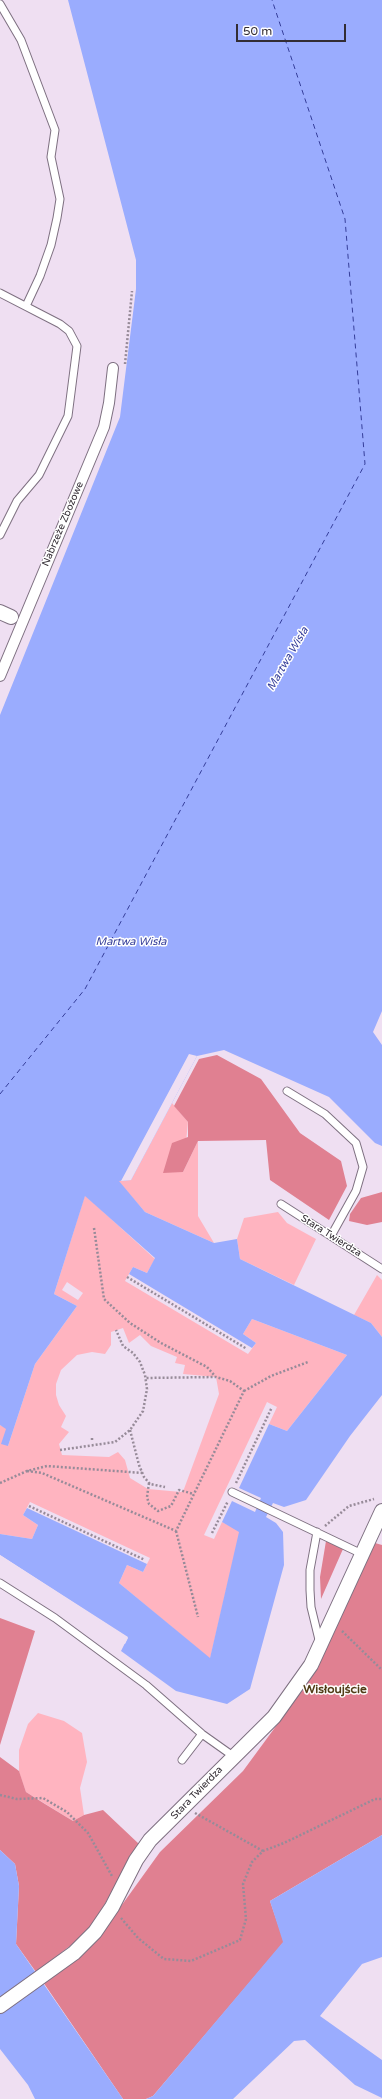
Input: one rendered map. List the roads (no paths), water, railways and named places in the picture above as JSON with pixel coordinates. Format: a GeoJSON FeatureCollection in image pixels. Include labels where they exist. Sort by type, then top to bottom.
{"type":"FeatureCollection","features":[{"type":"Feature","properties":{"kind":"street","name":"Nabrzeże Zbożowe"},"geometry":{"type":"LineString","coordinates":[[0,676],[11,618],[104,427],[110,404],[113,368]]}},
{"type":"Feature","properties":{"kind":"street","name":"Stara Twierdza"},"geometry":{"type":"LineString","coordinates":[[0,2006],[74,1953],[95,1932],[112,1907],[136,1860],[150,1840],[274,1717],[312,1665],[362,1554],[379,1504]]}},
{"type":"Feature","properties":{"kind":"lane"},"geometry":{"type":"LineString","coordinates":[[0,4],[21,40],[55,130],[51,157],[60,199],[58,218],[44,263],[26,306]]}},
{"type":"Feature","properties":{"kind":"lane"},"geometry":{"type":"LineString","coordinates":[[0,293],[60,324],[69,331],[77,346],[68,416],[39,475],[16,501],[0,535]]}},
{"type":"Feature","properties":{"kind":"lane"},"geometry":{"type":"LineString","coordinates":[[287,1091],[325,1114],[356,1143],[363,1167],[356,1191],[331,1236]]}},
{"type":"Feature","properties":{"kind":"lane","name":"Stara Twierdza"},"geometry":{"type":"LineString","coordinates":[[281,1204],[382,1269]]}},
{"type":"Feature","properties":{"kind":"lane"},"geometry":{"type":"LineString","coordinates":[[232,1492],[362,1554]]}},
{"type":"Feature","properties":{"kind":"lane"},"geometry":{"type":"LineString","coordinates":[[317,1532],[310,1570],[310,1583],[311,1608],[320,1645]]}},
{"type":"Feature","properties":{"kind":"lane"},"geometry":{"type":"LineString","coordinates":[[0,1583],[55,1618],[146,1685],[202,1734],[233,1756]]}},
{"type":"Feature","properties":{"kind":"lane"},"geometry":{"type":"LineString","coordinates":[[182,1760],[202,1734]]}},
{"type":"Feature","properties":{"kind":"water","name":"Martwa Wisła"},"geometry":{"type":"Polygon","coordinates":[[[68,0],[382,0],[382,1011],[373,1032],[382,1045],[382,1146],[375,1143],[329,1097],[224,1050],[197,1056],[131,1180],[119,1181],[145,1212],[214,1243],[237,1239],[240,1259],[371,1323],[382,1337],[382,1395],[350,1436],[306,1500],[284,1507],[273,1503],[266,1517],[276,1523],[283,1532],[284,1565],[250,1689],[227,1704],[176,1691],[121,1651],[128,1637],[0,1555],[0,1534],[32,1539],[38,1525],[23,1515],[27,1508],[147,1564],[143,1572],[127,1565],[119,1583],[210,1658],[239,1532],[222,1522],[232,1501],[255,1512],[261,1498],[239,1488],[269,1424],[287,1431],[347,1355],[252,1319],[243,1334],[256,1343],[252,1348],[129,1274],[133,1267],[147,1273],[155,1258],[85,1196],[54,1294],[77,1306],[35,1364],[8,1446],[1,1444],[6,1429],[0,1425],[0,715],[120,417],[136,289],[136,260],[68,0]]]}},
{"type":"Feature","properties":{"kind":"water"},"geometry":{"type":"Polygon","coordinates":[[[382,1835],[382,1957],[362,1964],[320,2016],[382,2060],[382,2098],[355,2085],[305,2040],[294,2041],[233,2099],[146,2099],[153,2096],[283,1942],[270,1901],[382,1835]]]}},
{"type":"Feature","properties":{"kind":"water"},"geometry":{"type":"Polygon","coordinates":[[[0,1850],[15,1864],[19,1886],[16,1944],[123,2099],[35,2099],[28,2085],[0,2049],[0,1850]]]}},
{"type":"Feature","properties":{"kind":"district","name":"Wisłoujście"},"geometry":{"type":"Point","coordinates":[335,1690]}}]}
